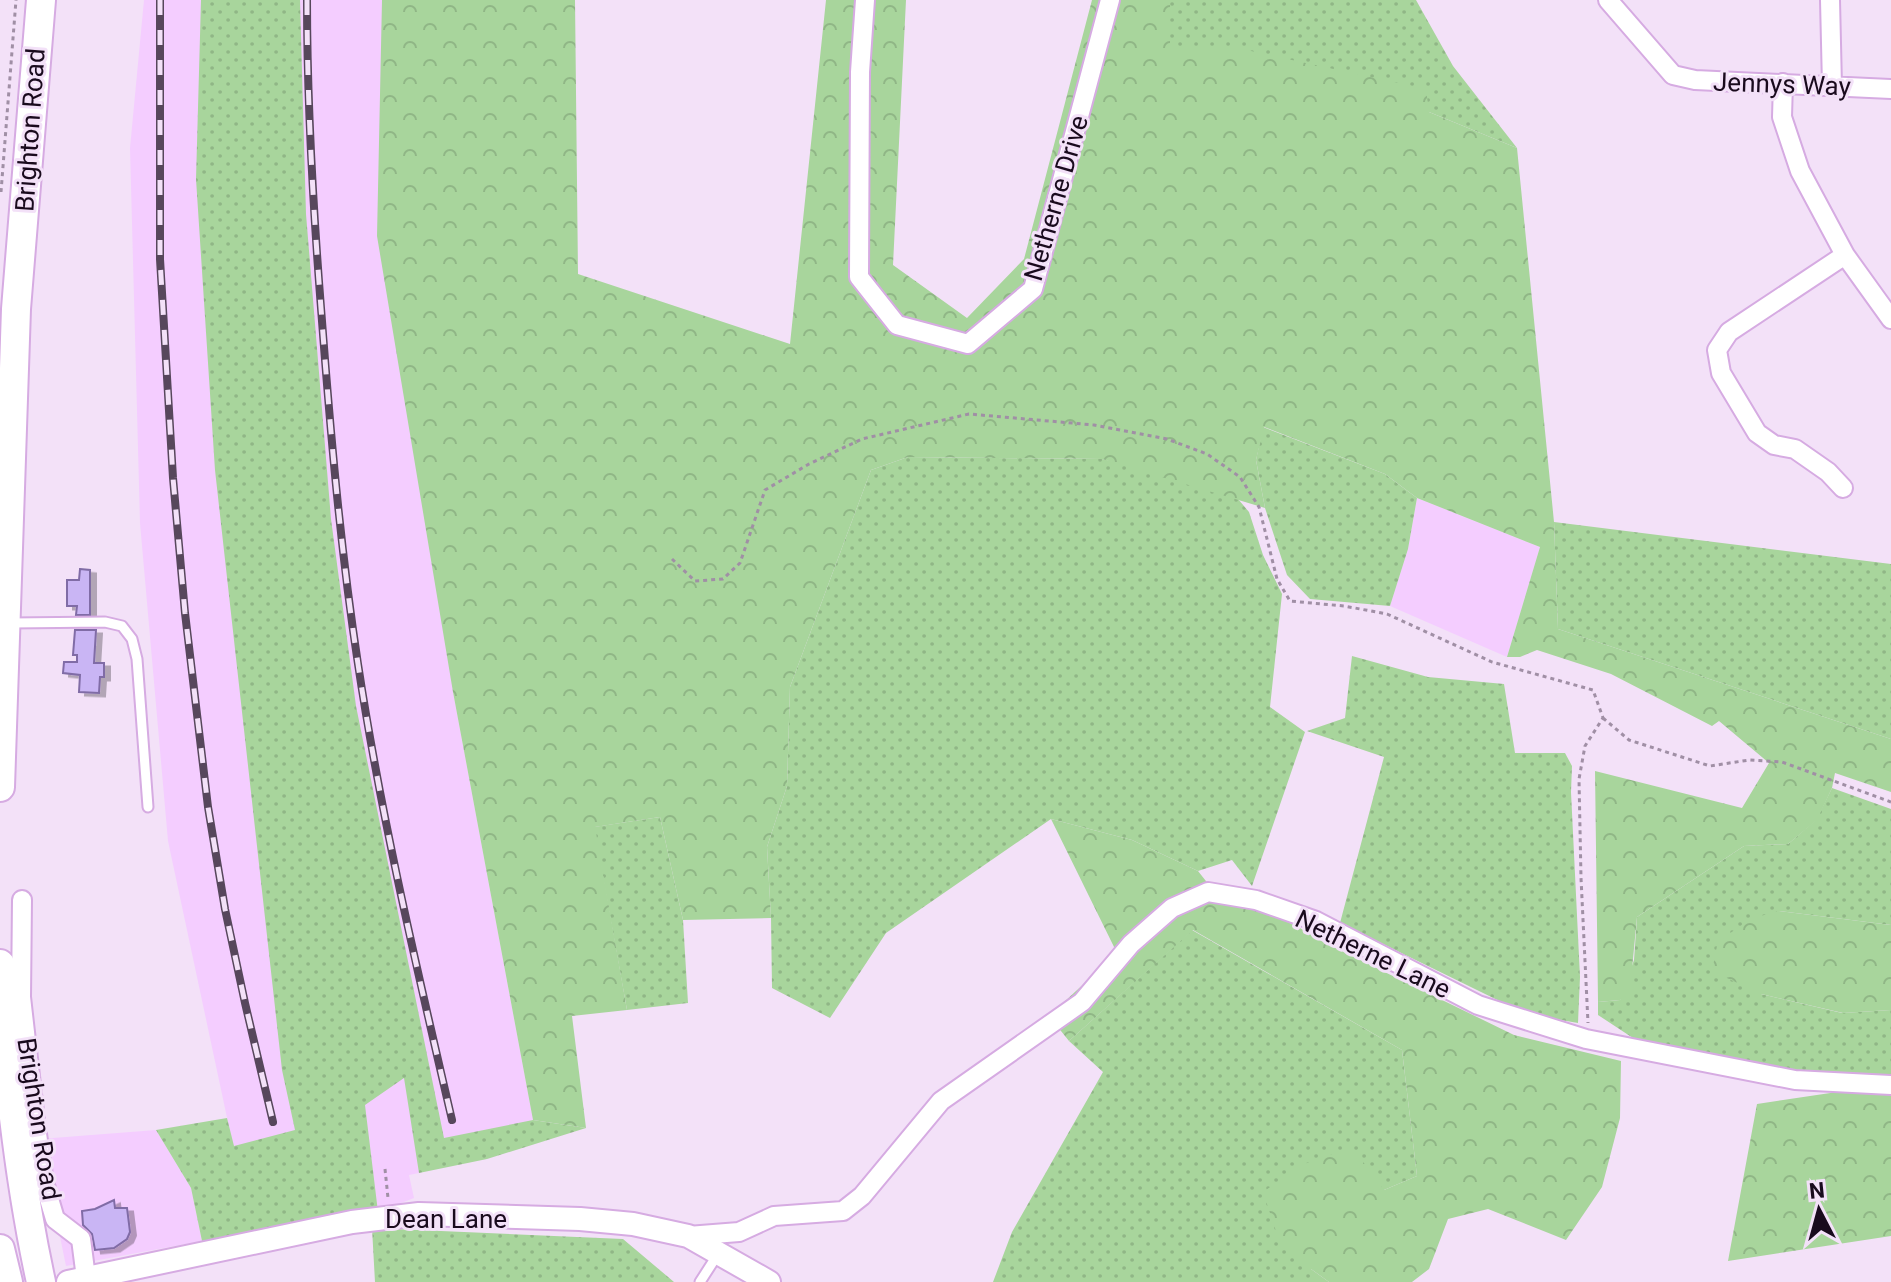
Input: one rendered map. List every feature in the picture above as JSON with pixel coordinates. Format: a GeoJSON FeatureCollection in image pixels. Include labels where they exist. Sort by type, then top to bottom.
{"type":"FeatureCollection","features":[{"type":"Feature","properties":{"kind":"highway","name":"Brighton Road"},"geometry":{"type":"LineString","coordinates":[[0,787],[16,309],[41,0]]}},
{"type":"Feature","properties":{"kind":"highway","name":"Brighton Road"},"geometry":{"type":"LineString","coordinates":[[0,964],[25,1130],[41,1282]]}},
{"type":"Feature","properties":{"kind":"highway"},"geometry":{"type":"LineString","coordinates":[[0,1249],[8,1282]]}},
{"type":"Feature","properties":{"kind":"street","name":"Netherne Drive"},"geometry":{"type":"LineString","coordinates":[[865,0],[860,72],[859,277],[897,325],[968,344],[1033,289],[1110,0]]}},
{"type":"Feature","properties":{"kind":"street","name":"Jennys Way"},"geometry":{"type":"LineString","coordinates":[[1608,0],[1670,82],[1695,80],[1891,89]]}},
{"type":"Feature","properties":{"kind":"street"},"geometry":{"type":"LineString","coordinates":[[1830,0],[1832,86]]}},
{"type":"Feature","properties":{"kind":"street"},"geometry":{"type":"LineString","coordinates":[[1783,83],[1782,117],[1800,171],[1845,255],[1891,319]]}},
{"type":"Feature","properties":{"kind":"street"},"geometry":{"type":"LineString","coordinates":[[1843,488],[1828,472],[1795,449],[1774,445],[1757,433],[1721,373],[1717,350],[1729,332],[1845,255]]}},
{"type":"Feature","properties":{"kind":"street","name":"Netherne Lane"},"geometry":{"type":"LineString","coordinates":[[688,1236],[739,1232],[774,1216],[843,1211],[862,1196],[941,1101],[1082,1002],[1131,944],[1172,908],[1208,892],[1256,900],[1316,921],[1478,1005],[1586,1039],[1795,1080],[1891,1085]]}},
{"type":"Feature","properties":{"kind":"street","name":"Brighton Road"},"geometry":{"type":"LineString","coordinates":[[22,900],[25,1130],[55,1219],[81,1239],[79,1281]]}},
{"type":"Feature","properties":{"kind":"street","name":"Dean Lane"},"geometry":{"type":"LineString","coordinates":[[79,1281],[352,1222],[419,1214],[580,1219],[633,1224],[688,1236],[769,1282]]}},
{"type":"Feature","properties":{"kind":"lane"},"geometry":{"type":"LineString","coordinates":[[5,623],[105,622],[122,626],[132,639],[137,659],[148,807]]}},
{"type":"Feature","properties":{"kind":"lane"},"geometry":{"type":"LineString","coordinates":[[700,1282],[718,1254]]}},
{"type":"Feature","properties":{"kind":"path"},"geometry":{"type":"LineString","coordinates":[[0,204],[16,0]]}},
{"type":"Feature","properties":{"kind":"path"},"geometry":{"type":"LineString","coordinates":[[672,559],[695,581],[723,579],[740,563],[765,490],[809,464],[862,439],[969,414],[1094,425],[1167,439],[1207,454],[1240,477],[1259,507],[1277,579],[1290,601],[1387,614],[1492,662],[1593,690],[1603,718],[1629,740],[1710,766],[1749,760],[1782,762],[1891,802]]}},
{"type":"Feature","properties":{"kind":"path"},"geometry":{"type":"LineString","coordinates":[[1586,1039],[1589,1012],[1579,779],[1585,746],[1603,718]]}},
{"type":"Feature","properties":{"kind":"path"},"geometry":{"type":"LineString","coordinates":[[385,1169],[391,1217]]}},
{"type":"Feature","properties":{"kind":"shaded area"},"geometry":{"type":"Polygon","coordinates":[[[144,0],[416,0],[453,692],[533,1120],[409,1175],[414,1198],[378,1212],[376,1199],[245,1202],[168,841],[140,523],[130,148],[144,0]]]}},
{"type":"Feature","properties":{"kind":"shaded area"},"geometry":{"type":"Polygon","coordinates":[[[1417,498],[1540,547],[1507,657],[1390,606],[1408,549],[1417,498]]]}},
{"type":"Feature","properties":{"kind":"shaded area"},"geometry":{"type":"Polygon","coordinates":[[[156,1130],[191,1188],[202,1241],[66,1266],[40,1139],[156,1130]]]}},
{"type":"Feature","properties":{"kind":"green space"},"geometry":{"type":"Polygon","coordinates":[[[201,0],[300,0],[306,214],[331,519],[356,706],[444,1138],[533,1120],[586,1128],[487,1159],[419,1173],[404,1078],[365,1105],[378,1212],[202,1241],[191,1188],[156,1130],[227,1118],[234,1146],[295,1130],[282,1070],[215,470],[196,179],[201,0]]]}},
{"type":"Feature","properties":{"kind":"green space"},"geometry":{"type":"Polygon","coordinates":[[[382,0],[575,0],[578,274],[790,344],[826,0],[906,0],[893,265],[967,318],[1024,259],[1092,0],[1170,0],[1170,49],[1237,48],[1426,89],[1429,112],[1517,148],[1554,522],[1558,629],[1891,739],[1891,792],[1835,773],[1832,788],[1817,820],[1788,844],[1744,846],[1637,917],[1630,990],[1620,1000],[1598,1002],[1595,771],[1742,808],[1769,763],[1719,721],[1712,726],[1611,674],[1537,650],[1520,657],[1507,657],[1540,547],[1417,498],[1385,474],[1264,427],[1256,460],[1265,508],[1102,459],[908,457],[871,470],[790,687],[787,786],[767,847],[771,918],[683,920],[660,817],[595,827],[627,1010],[572,1016],[586,1128],[533,1120],[453,692],[377,236],[382,0]]]}},
{"type":"Feature","properties":{"kind":"green space"},"geometry":{"type":"Polygon","coordinates":[[[1170,0],[1416,0],[1453,66],[1517,148],[1429,112],[1170,49],[1170,0]]]}},
{"type":"Feature","properties":{"kind":"green space"},"geometry":{"type":"Polygon","coordinates":[[[1263,427],[1385,474],[1417,498],[1408,549],[1390,606],[1310,599],[1287,575],[1265,508],[1256,460],[1263,427]]]}},
{"type":"Feature","properties":{"kind":"green space"},"geometry":{"type":"Polygon","coordinates":[[[908,457],[1102,459],[1227,486],[1249,512],[1263,555],[1282,594],[1270,707],[1305,732],[1252,886],[1232,860],[1198,871],[1132,840],[1051,819],[886,933],[830,1018],[772,988],[767,847],[787,786],[790,687],[871,470],[908,457]]]}},
{"type":"Feature","properties":{"kind":"green space"},"geometry":{"type":"Polygon","coordinates":[[[1554,522],[1891,564],[1891,739],[1558,629],[1554,522]]]}},
{"type":"Feature","properties":{"kind":"green space"},"geometry":{"type":"Polygon","coordinates":[[[1352,656],[1428,677],[1504,684],[1515,753],[1565,753],[1572,766],[1580,977],[1578,1023],[1526,1014],[1340,923],[1384,757],[1307,731],[1345,718],[1352,656]]]}},
{"type":"Feature","properties":{"kind":"green space"},"geometry":{"type":"Polygon","coordinates":[[[1832,788],[1891,809],[1891,925],[1779,911],[1761,994],[1842,1013],[1891,1010],[1891,1079],[1795,1071],[1633,1038],[1598,1015],[1598,1002],[1620,1000],[1634,960],[1637,917],[1744,846],[1788,844],[1816,820],[1832,788]]]}},
{"type":"Feature","properties":{"kind":"green space"},"geometry":{"type":"Polygon","coordinates":[[[660,817],[683,920],[688,1003],[627,1010],[594,827],[660,817]]]}},
{"type":"Feature","properties":{"kind":"green space"},"geometry":{"type":"Polygon","coordinates":[[[1051,819],[1132,840],[1198,871],[1217,895],[1262,905],[1323,942],[1514,1035],[1621,1061],[1620,1118],[1602,1187],[1566,1240],[1488,1209],[1448,1219],[1429,1269],[1412,1282],[1329,1282],[1311,1269],[1278,1237],[1263,1192],[1304,1164],[1352,1147],[1384,1190],[1417,1176],[1402,1050],[1193,930],[1069,1041],[1049,1016],[1117,953],[1051,819]]]}},
{"type":"Feature","properties":{"kind":"green space"},"geometry":{"type":"Polygon","coordinates":[[[1779,911],[1891,925],[1891,1010],[1843,1013],[1761,994],[1712,971],[1718,941],[1753,918],[1779,911]]]}},
{"type":"Feature","properties":{"kind":"green space"},"geometry":{"type":"Polygon","coordinates":[[[1192,930],[1402,1050],[1417,1176],[1384,1190],[1311,1269],[1329,1282],[993,1282],[1012,1232],[1103,1072],[1069,1041],[1192,930]]]}},
{"type":"Feature","properties":{"kind":"green space"},"geometry":{"type":"Polygon","coordinates":[[[1891,1084],[1891,1236],[1728,1261],[1757,1104],[1891,1084]]]}},
{"type":"Feature","properties":{"kind":"green space"},"geometry":{"type":"Polygon","coordinates":[[[372,1228],[623,1239],[674,1282],[375,1282],[372,1228]]]}},
{"type":"Feature","properties":{"kind":"building"},"geometry":{"type":"Polygon","coordinates":[[[80,569],[90,570],[90,615],[76,615],[77,606],[67,606],[67,580],[79,580],[80,569]]]}},
{"type":"Feature","properties":{"kind":"building"},"geometry":{"type":"Polygon","coordinates":[[[75,630],[96,630],[94,663],[104,663],[99,693],[79,692],[80,675],[63,673],[64,662],[77,662],[77,655],[73,655],[75,630]]]}},
{"type":"Feature","properties":{"kind":"building"},"geometry":{"type":"Polygon","coordinates":[[[114,1200],[115,1208],[127,1208],[130,1232],[127,1239],[114,1248],[95,1250],[92,1234],[83,1225],[82,1211],[114,1200]]]}},
{"type":"Feature","properties":{"kind":"railway"},"geometry":{"type":"LineString","coordinates":[[160,0],[160,259],[173,478],[185,613],[208,807],[225,909],[273,1122]]}},
{"type":"Feature","properties":{"kind":"railway"},"geometry":{"type":"LineString","coordinates":[[307,0],[309,116],[318,270],[336,486],[352,620],[389,836],[452,1120]]}}]}
